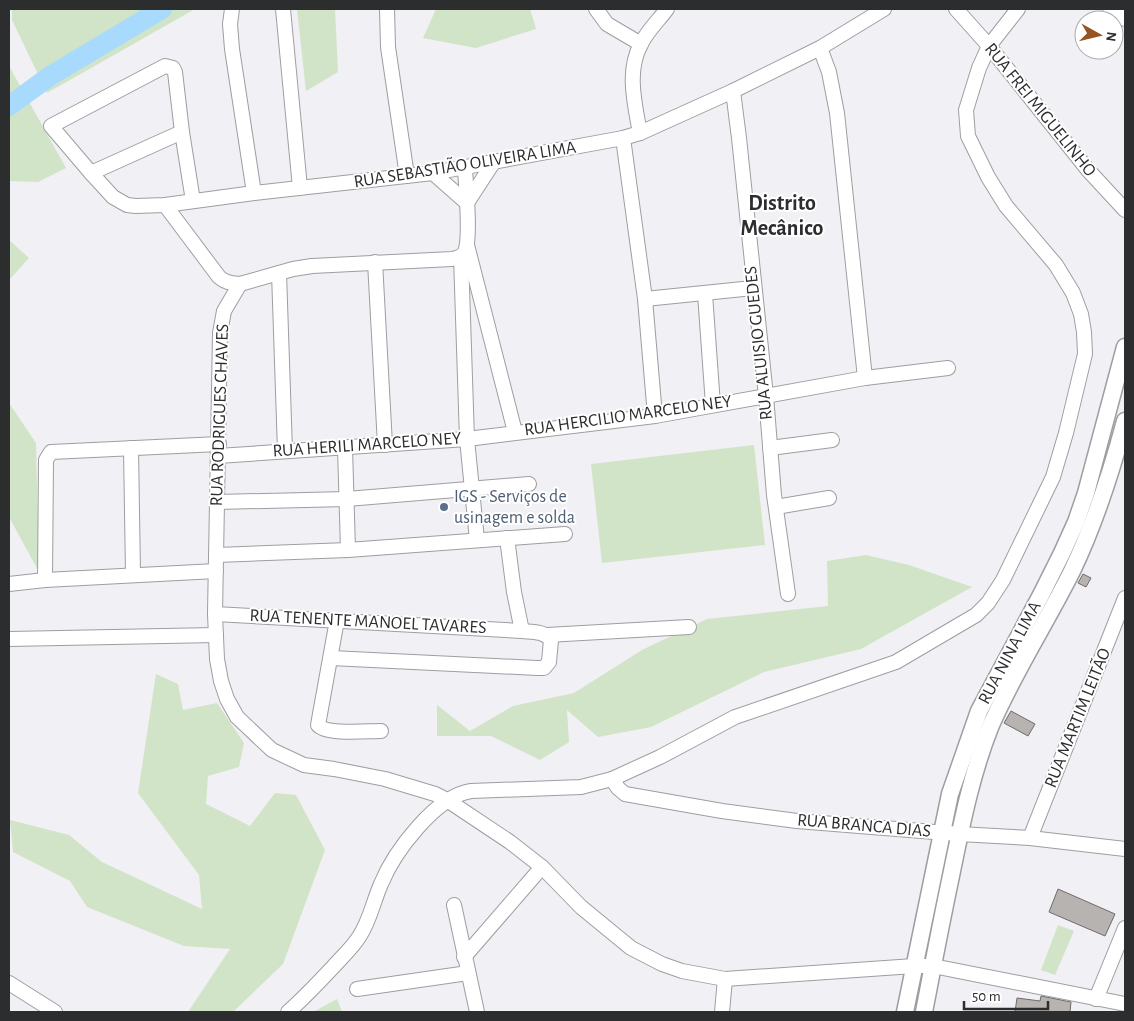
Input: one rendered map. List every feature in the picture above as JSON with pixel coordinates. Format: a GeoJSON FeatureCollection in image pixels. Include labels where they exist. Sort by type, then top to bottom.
{"type":"FeatureCollection","features":[{"type":"Feature","properties":{"kind":"main road","name":"RUA NINA LIMA"},"geometry":{"type":"LineString","coordinates":[[905,1012],[950,794],[979,711],[1041,596],[1076,522],[1086,493],[1125,347]]}},
{"type":"Feature","properties":{"kind":"main road","name":"RUA NINA LIMA"},"geometry":{"type":"LineString","coordinates":[[924,1012],[959,834],[978,761],[991,726],[1006,695],[1059,595],[1087,537],[1103,495],[1125,421]]}},
{"type":"Feature","properties":{"kind":"street"},"geometry":{"type":"LineString","coordinates":[[232,9],[230,24],[232,49],[254,193]]}},
{"type":"Feature","properties":{"kind":"street"},"geometry":{"type":"LineString","coordinates":[[283,9],[300,188]]}},
{"type":"Feature","properties":{"kind":"street"},"geometry":{"type":"LineString","coordinates":[[387,9],[388,47],[407,176]]}},
{"type":"Feature","properties":{"kind":"street"},"geometry":{"type":"LineString","coordinates":[[596,9],[607,24],[641,44]]}},
{"type":"Feature","properties":{"kind":"street"},"geometry":{"type":"LineString","coordinates":[[640,133],[633,96],[636,58],[641,44],[667,9]]}},
{"type":"Feature","properties":{"kind":"street","name":"RUA SEBASTIÃO OLIVEIRA LIMA"},"geometry":{"type":"LineString","coordinates":[[182,132],[176,72],[170,66],[159,69],[51,126],[90,174],[113,197],[127,205],[165,205],[465,169],[640,133],[820,48],[884,9]]}},
{"type":"Feature","properties":{"kind":"street","name":"RUA FREI MIGUELINHO"},"geometry":{"type":"LineString","coordinates":[[956,9],[989,46],[1088,170],[1125,210]]}},
{"type":"Feature","properties":{"kind":"street"},"geometry":{"type":"LineString","coordinates":[[288,1012],[304,998],[358,940],[381,884],[400,849],[414,831],[446,800],[461,792],[581,787],[612,779],[660,757],[735,717],[896,662],[976,615],[988,603],[1003,580],[1053,477],[1080,381],[1085,354],[1082,314],[1073,293],[1056,265],[1006,206],[988,177],[968,136],[966,110],[970,92],[989,46],[1018,9]]}},
{"type":"Feature","properties":{"kind":"street"},"geometry":{"type":"LineString","coordinates":[[1110,9],[1125,19]]}},
{"type":"Feature","properties":{"kind":"street"},"geometry":{"type":"LineString","coordinates":[[820,48],[829,72],[837,113],[865,378]]}},
{"type":"Feature","properties":{"kind":"street","name":"RUA ALUISIO GUEDES"},"geometry":{"type":"LineString","coordinates":[[732,91],[740,138],[776,507],[788,594]]}},
{"type":"Feature","properties":{"kind":"street"},"geometry":{"type":"LineString","coordinates":[[90,174],[182,132],[193,201]]}},
{"type":"Feature","properties":{"kind":"street"},"geometry":{"type":"LineString","coordinates":[[623,138],[645,300],[655,416]]}},
{"type":"Feature","properties":{"kind":"street"},"geometry":{"type":"LineString","coordinates":[[467,203],[493,163]]}},
{"type":"Feature","properties":{"kind":"street"},"geometry":{"type":"LineString","coordinates":[[465,169],[467,203],[464,251],[467,438],[477,540]]}},
{"type":"Feature","properties":{"kind":"street"},"geometry":{"type":"LineString","coordinates":[[433,173],[467,203]]}},
{"type":"Feature","properties":{"kind":"street"},"geometry":{"type":"LineString","coordinates":[[165,205],[218,277],[225,282],[240,284],[293,268],[312,266],[452,259],[464,251]]}},
{"type":"Feature","properties":{"kind":"street"},"geometry":{"type":"LineString","coordinates":[[464,251],[515,432]]}},
{"type":"Feature","properties":{"kind":"street"},"geometry":{"type":"LineString","coordinates":[[375,262],[385,446]]}},
{"type":"Feature","properties":{"kind":"street"},"geometry":{"type":"LineString","coordinates":[[279,273],[285,451]]}},
{"type":"Feature","properties":{"kind":"street","name":"RUA RODRIGUES CHAVES"},"geometry":{"type":"LineString","coordinates":[[240,284],[228,302],[221,320],[216,571],[217,659],[220,682],[237,717],[272,750],[304,765],[334,769],[385,780],[425,790],[446,800],[510,842],[542,867],[581,907],[631,948],[662,964],[682,971],[725,979],[933,966],[1125,1004]]}},
{"type":"Feature","properties":{"kind":"street"},"geometry":{"type":"LineString","coordinates":[[645,300],[754,288]]}},
{"type":"Feature","properties":{"kind":"street"},"geometry":{"type":"LineString","coordinates":[[705,294],[713,405]]}},
{"type":"Feature","properties":{"kind":"street","name":"RUA HERCILIO MARCELO NEY"},"geometry":{"type":"LineString","coordinates":[[515,432],[655,416],[865,378],[948,368]]}},
{"type":"Feature","properties":{"kind":"street","name":"RUA HERILI MARCELO NEY"},"geometry":{"type":"LineString","coordinates":[[45,580],[46,460],[48,454],[55,450],[131,448],[285,451],[385,446],[515,432]]}},
{"type":"Feature","properties":{"kind":"street"},"geometry":{"type":"LineString","coordinates":[[770,448],[832,440]]}},
{"type":"Feature","properties":{"kind":"street"},"geometry":{"type":"LineString","coordinates":[[131,448],[133,574]]}},
{"type":"Feature","properties":{"kind":"street"},"geometry":{"type":"LineString","coordinates":[[345,448],[348,550]]}},
{"type":"Feature","properties":{"kind":"street"},"geometry":{"type":"LineString","coordinates":[[217,502],[346,499],[529,484]]}},
{"type":"Feature","properties":{"kind":"street"},"geometry":{"type":"LineString","coordinates":[[776,507],[829,498]]}},
{"type":"Feature","properties":{"kind":"street"},"geometry":{"type":"LineString","coordinates":[[217,555],[348,550],[565,534]]}},
{"type":"Feature","properties":{"kind":"street"},"geometry":{"type":"LineString","coordinates":[[507,538],[514,592],[522,630]]}},
{"type":"Feature","properties":{"kind":"street"},"geometry":{"type":"LineString","coordinates":[[9,584],[133,574],[216,571]]}},
{"type":"Feature","properties":{"kind":"street","name":"RUA MARTIM LEITÃO"},"geometry":{"type":"LineString","coordinates":[[1030,838],[1125,598]]}},
{"type":"Feature","properties":{"kind":"street","name":"RUA TENENTE MANOEL TAVARES"},"geometry":{"type":"LineString","coordinates":[[216,614],[522,630],[547,635]]}},
{"type":"Feature","properties":{"kind":"street"},"geometry":{"type":"LineString","coordinates":[[337,620],[318,724],[320,728],[330,731],[381,731]]}},
{"type":"Feature","properties":{"kind":"street"},"geometry":{"type":"LineString","coordinates":[[547,635],[689,627]]}},
{"type":"Feature","properties":{"kind":"street"},"geometry":{"type":"LineString","coordinates":[[9,639],[216,635]]}},
{"type":"Feature","properties":{"kind":"street"},"geometry":{"type":"LineString","coordinates":[[331,658],[544,668],[549,662],[551,640],[547,635]]}},
{"type":"Feature","properties":{"kind":"street","name":"RUA BRANCA DIAS"},"geometry":{"type":"LineString","coordinates":[[612,779],[625,794],[722,811],[797,821],[1030,838],[1125,849]]}},
{"type":"Feature","properties":{"kind":"street"},"geometry":{"type":"LineString","coordinates":[[464,957],[542,867]]}},
{"type":"Feature","properties":{"kind":"street"},"geometry":{"type":"LineString","coordinates":[[454,905],[477,1012]]}},
{"type":"Feature","properties":{"kind":"street"},"geometry":{"type":"LineString","coordinates":[[1096,999],[1125,928]]}},
{"type":"Feature","properties":{"kind":"street"},"geometry":{"type":"LineString","coordinates":[[357,989],[468,973]]}},
{"type":"Feature","properties":{"kind":"street"},"geometry":{"type":"LineString","coordinates":[[722,1012],[725,979]]}},
{"type":"Feature","properties":{"kind":"street"},"geometry":{"type":"LineString","coordinates":[[9,983],[55,1012]]}},
{"type":"Feature","properties":{"kind":"green space"},"geometry":{"type":"Polygon","coordinates":[[[12,9],[195,9],[47,93],[12,20],[12,9]]]}},
{"type":"Feature","properties":{"kind":"green space"},"geometry":{"type":"Polygon","coordinates":[[[297,9],[335,9],[338,72],[306,91],[297,9]]]}},
{"type":"Feature","properties":{"kind":"green space"},"geometry":{"type":"Polygon","coordinates":[[[436,9],[530,9],[536,29],[476,48],[423,38],[436,9]]]}},
{"type":"Feature","properties":{"kind":"green space"},"geometry":{"type":"Polygon","coordinates":[[[9,66],[66,168],[38,182],[9,181],[9,66]]]}},
{"type":"Feature","properties":{"kind":"green space"},"geometry":{"type":"Polygon","coordinates":[[[9,240],[29,258],[9,280],[9,240]]]}},
{"type":"Feature","properties":{"kind":"green space"},"geometry":{"type":"Polygon","coordinates":[[[9,403],[36,443],[39,572],[9,517],[9,403]]]}},
{"type":"Feature","properties":{"kind":"green space"},"geometry":{"type":"Polygon","coordinates":[[[754,445],[765,545],[602,563],[591,464],[754,445]]]}},
{"type":"Feature","properties":{"kind":"green space"},"geometry":{"type":"Polygon","coordinates":[[[866,555],[909,565],[972,587],[861,649],[764,672],[651,727],[598,737],[567,710],[569,742],[540,760],[491,736],[437,736],[437,705],[470,731],[513,706],[574,693],[642,650],[707,619],[828,606],[827,561],[866,555]]]}},
{"type":"Feature","properties":{"kind":"green space"},"geometry":{"type":"Polygon","coordinates":[[[156,674],[178,684],[183,710],[217,703],[244,743],[239,767],[208,776],[206,804],[250,826],[275,793],[296,795],[325,850],[283,964],[233,1012],[188,1012],[230,949],[184,946],[87,907],[70,881],[13,852],[10,820],[69,835],[102,862],[202,909],[199,875],[138,793],[156,674]]]}},
{"type":"Feature","properties":{"kind":"green space"},"geometry":{"type":"Polygon","coordinates":[[[1058,925],[1074,931],[1055,975],[1041,970],[1058,925]]]}},
{"type":"Feature","properties":{"kind":"green space"},"geometry":{"type":"Polygon","coordinates":[[[337,999],[342,1012],[313,1012],[337,999]]]}},
{"type":"Feature","properties":{"kind":"building"},"geometry":{"type":"Polygon","coordinates":[[[1083,574],[1091,578],[1086,587],[1078,583],[1083,574]]]}},
{"type":"Feature","properties":{"kind":"building"},"geometry":{"type":"Polygon","coordinates":[[[1011,711],[1035,724],[1028,736],[1004,723],[1011,711]]]}},
{"type":"Feature","properties":{"kind":"building"},"geometry":{"type":"Polygon","coordinates":[[[1058,889],[1115,914],[1105,936],[1049,912],[1058,889]]]}},
{"type":"Feature","properties":{"kind":"building"},"geometry":{"type":"Polygon","coordinates":[[[1041,996],[1071,1002],[1070,1012],[1015,1012],[1017,998],[1040,1001],[1041,996]]]}},
{"type":"Feature","properties":{"kind":"waterway"},"geometry":{"type":"LineString","coordinates":[[9,106],[50,76],[162,9]]}},
{"type":"Feature","properties":{"kind":"place","name":"IGS - Serviços de usinagem e solda"},"geometry":{"type":"Point","coordinates":[444,507]}},
{"type":"Feature","properties":{"kind":"district","name":"Distrito Mecânico"},"geometry":{"type":"Point","coordinates":[782,216]}}]}
